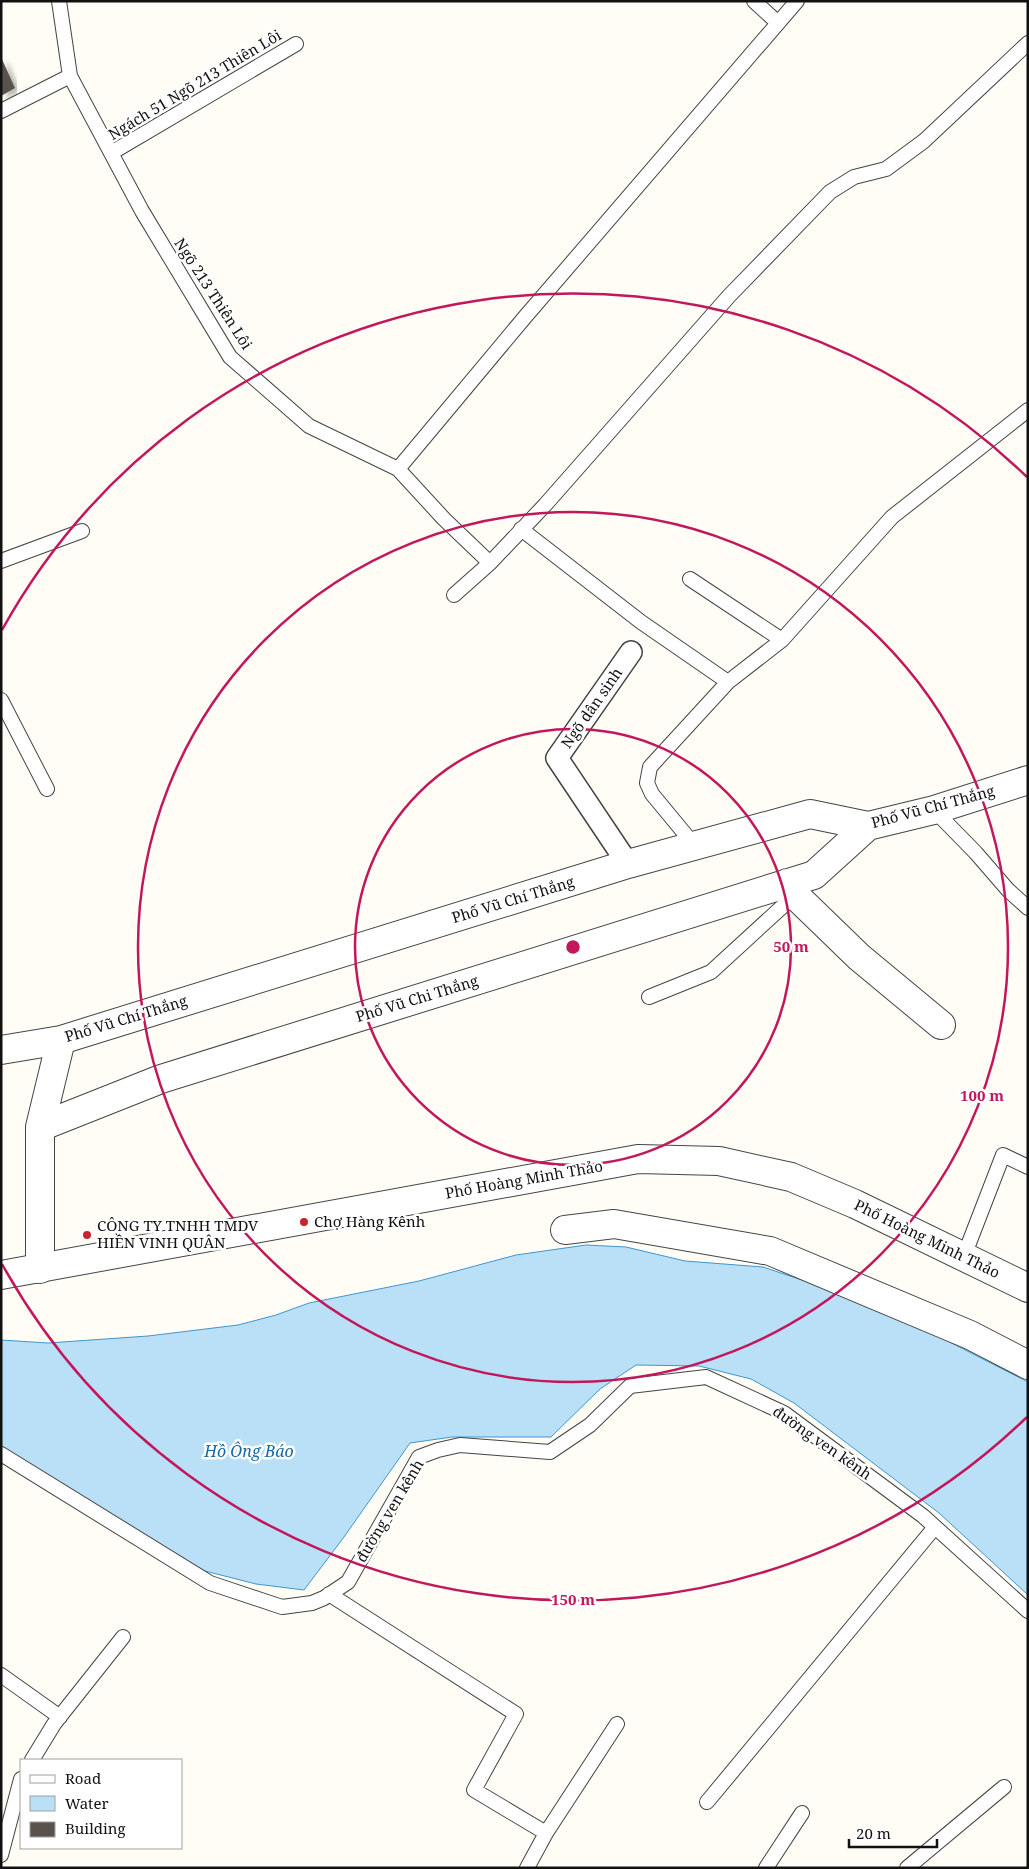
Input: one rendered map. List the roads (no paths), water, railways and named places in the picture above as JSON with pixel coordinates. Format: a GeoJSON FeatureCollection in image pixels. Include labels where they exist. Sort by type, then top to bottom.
{"type":"FeatureCollection","features":[{"type":"Feature","properties":{"kind":"street","name":"Ngõ dân sinh"},"geometry":{"type":"LineString","coordinates":[[628,864],[557,758],[632,652]]}},
{"type":"Feature","properties":{"kind":"street","name":"Phố Vũ Chí Thắng"},"geometry":{"type":"LineString","coordinates":[[1,1050],[61,1040],[628,864],[810,814],[868,826],[934,810],[1028,780]]}},
{"type":"Feature","properties":{"kind":"street","name":"Phố Vũ Chi Thắng"},"geometry":{"type":"LineString","coordinates":[[40,1127],[161,1079],[791,889],[814,875],[868,826]]}},
{"type":"Feature","properties":{"kind":"street"},"geometry":{"type":"LineString","coordinates":[[791,889],[859,957],[941,1024]]}},
{"type":"Feature","properties":{"kind":"street"},"geometry":{"type":"LineString","coordinates":[[40,1269],[40,1127],[61,1040]]}},
{"type":"Feature","properties":{"kind":"street","name":"Phố Hoàng Minh Thảo"},"geometry":{"type":"LineString","coordinates":[[1,1275],[638,1159],[718,1161],[791,1177],[855,1204],[1028,1288]]}},
{"type":"Feature","properties":{"kind":"street"},"geometry":{"type":"LineString","coordinates":[[565,1230],[614,1224],[770,1251],[970,1336],[1028,1366]]}},
{"type":"Feature","properties":{"kind":"lane","name":"Ngõ 213 Thiên Lôi"},"geometry":{"type":"LineString","coordinates":[[59,1],[70,76],[142,211],[230,357],[309,426],[398,469],[444,519],[490,563]]}},
{"type":"Feature","properties":{"kind":"lane"},"geometry":{"type":"LineString","coordinates":[[754,1],[778,23]]}},
{"type":"Feature","properties":{"kind":"lane"},"geometry":{"type":"LineString","coordinates":[[398,469],[525,317],[797,1]]}},
{"type":"Feature","properties":{"kind":"lane"},"geometry":{"type":"LineString","coordinates":[[454,595],[490,563],[573,474],[729,296],[830,192],[854,177],[886,169],[924,141],[1028,43]]}},
{"type":"Feature","properties":{"kind":"lane","name":"Ngách 51 Ngõ 213 Thiên Lôi"},"geometry":{"type":"LineString","coordinates":[[111,153],[296,44]]}},
{"type":"Feature","properties":{"kind":"lane"},"geometry":{"type":"LineString","coordinates":[[1,111],[70,76]]}},
{"type":"Feature","properties":{"kind":"lane"},"geometry":{"type":"LineString","coordinates":[[695,846],[652,794],[647,783],[650,767],[728,682],[782,640],[892,517],[1028,410]]}},
{"type":"Feature","properties":{"kind":"lane"},"geometry":{"type":"LineString","coordinates":[[521,529],[641,622],[728,682]]}},
{"type":"Feature","properties":{"kind":"lane"},"geometry":{"type":"LineString","coordinates":[[1,562],[82,531]]}},
{"type":"Feature","properties":{"kind":"lane"},"geometry":{"type":"LineString","coordinates":[[690,579],[782,640]]}},
{"type":"Feature","properties":{"kind":"lane"},"geometry":{"type":"LineString","coordinates":[[1,700],[47,789]]}},
{"type":"Feature","properties":{"kind":"lane"},"geometry":{"type":"LineString","coordinates":[[934,810],[976,853],[1008,890],[1028,908]]}},
{"type":"Feature","properties":{"kind":"lane"},"geometry":{"type":"LineString","coordinates":[[649,998],[711,972],[791,889]]}},
{"type":"Feature","properties":{"kind":"lane"},"geometry":{"type":"LineString","coordinates":[[964,1256],[1003,1155],[1028,1167]]}},
{"type":"Feature","properties":{"kind":"lane","name":"đường ven kênh"},"geometry":{"type":"LineString","coordinates":[[1,1454],[210,1583],[282,1607],[312,1604],[348,1582],[419,1457],[460,1445],[550,1452],[590,1425],[630,1386],[706,1377],[784,1413],[922,1516],[1028,1611]]}},
{"type":"Feature","properties":{"kind":"lane"},"geometry":{"type":"LineString","coordinates":[[707,1802],[935,1527]]}},
{"type":"Feature","properties":{"kind":"lane"},"geometry":{"type":"LineString","coordinates":[[329,1594],[516,1714],[474,1790],[546,1833]]}},
{"type":"Feature","properties":{"kind":"lane"},"geometry":{"type":"LineString","coordinates":[[33,1759],[60,1717],[123,1637]]}},
{"type":"Feature","properties":{"kind":"lane"},"geometry":{"type":"LineString","coordinates":[[1,1675],[60,1717]]}},
{"type":"Feature","properties":{"kind":"lane"},"geometry":{"type":"LineString","coordinates":[[527,1868],[546,1833],[617,1724]]}},
{"type":"Feature","properties":{"kind":"lane"},"geometry":{"type":"LineString","coordinates":[[1,1855],[20,1782]]}},
{"type":"Feature","properties":{"kind":"lane"},"geometry":{"type":"LineString","coordinates":[[907,1868],[1004,1787]]}},
{"type":"Feature","properties":{"kind":"lane"},"geometry":{"type":"LineString","coordinates":[[766,1868],[802,1814]]}},
{"type":"Feature","properties":{"kind":"water","name":"Hồ Ông Báo"},"geometry":{"type":"Polygon","coordinates":[[[586,1245],[626,1247],[685,1261],[763,1267],[844,1294],[930,1332],[1028,1382],[1028,1595],[939,1513],[794,1403],[751,1379],[699,1366],[636,1365],[600,1389],[551,1437],[452,1437],[410,1443],[304,1590],[256,1584],[205,1571],[1,1449],[1,1340],[48,1343],[148,1336],[238,1325],[276,1315],[309,1303],[419,1281],[516,1255],[586,1245]]]}},
{"type":"Feature","properties":{"kind":"place","name":"Chợ Hàng Kênh"},"geometry":{"type":"Point","coordinates":[304,1222]}},
{"type":"Feature","properties":{"kind":"place","name":"CÔNG TY TNHH TMDV HIỀN VINH QUÂN"},"geometry":{"type":"Point","coordinates":[87,1235]}}]}
